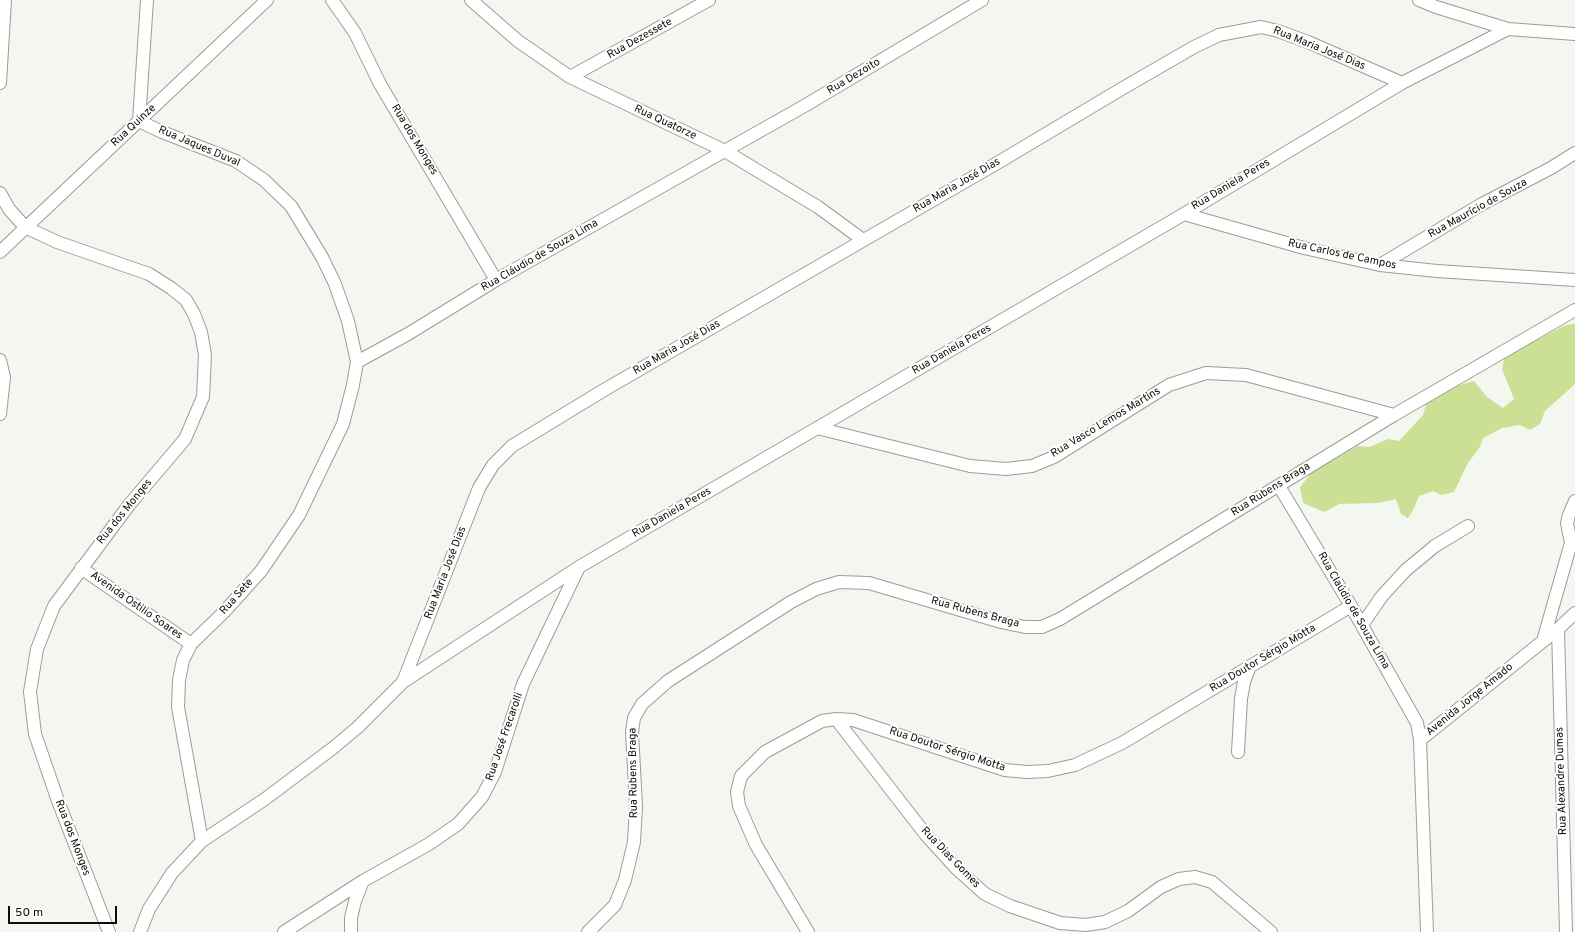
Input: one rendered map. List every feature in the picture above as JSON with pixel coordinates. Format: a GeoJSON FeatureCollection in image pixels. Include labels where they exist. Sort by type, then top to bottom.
{"type":"FeatureCollection","features":[{"type":"Feature","properties":{"kind":"street"},"geometry":{"type":"LineString","coordinates":[[0,83],[5,0]]}},
{"type":"Feature","properties":{"kind":"street"},"geometry":{"type":"LineString","coordinates":[[139,121],[148,0]]}},
{"type":"Feature","properties":{"kind":"street","name":"Rua Quinze"},"geometry":{"type":"LineString","coordinates":[[0,252],[267,0]]}},
{"type":"Feature","properties":{"kind":"street","name":"Rua dos Monges"},"geometry":{"type":"LineString","coordinates":[[332,0],[354,33],[380,84],[496,280]]}},
{"type":"Feature","properties":{"kind":"street","name":"Rua Quatorze"},"geometry":{"type":"LineString","coordinates":[[471,0],[518,41],[570,77],[725,151],[812,203],[863,240]]}},
{"type":"Feature","properties":{"kind":"street","name":"Rua Dezessete"},"geometry":{"type":"LineString","coordinates":[[570,77],[709,0]]}},
{"type":"Feature","properties":{"kind":"street","name":"Rua Dezoito"},"geometry":{"type":"LineString","coordinates":[[725,151],[806,105],[982,0]]}},
{"type":"Feature","properties":{"kind":"street"},"geometry":{"type":"LineString","coordinates":[[1419,0],[1436,7],[1508,29],[1575,34]]}},
{"type":"Feature","properties":{"kind":"street","name":"Rua Maria José Dias"},"geometry":{"type":"LineString","coordinates":[[140,932],[149,909],[172,873],[202,841],[265,799],[333,748],[358,727],[403,682],[479,488],[493,465],[512,446],[1129,84],[1219,35],[1261,27],[1278,31],[1308,42],[1402,83]]}},
{"type":"Feature","properties":{"kind":"street","name":"Rua Daniela Peres"},"geometry":{"type":"LineString","coordinates":[[403,682],[579,567],[1184,214],[1402,83],[1508,29]]}},
{"type":"Feature","properties":{"kind":"street","name":"Rua Jaques Duval"},"geometry":{"type":"LineString","coordinates":[[139,121],[162,132],[236,161],[264,180],[291,206],[322,257],[335,284],[348,321],[357,362]]}},
{"type":"Feature","properties":{"kind":"street","name":"Rua Cláudio de Souza Lima"},"geometry":{"type":"LineString","coordinates":[[357,362],[408,334],[496,280],[725,151]]}},
{"type":"Feature","properties":{"kind":"street","name":"Rua Maurício de Souza"},"geometry":{"type":"LineString","coordinates":[[1380,265],[1482,204],[1551,168],[1575,153]]}},
{"type":"Feature","properties":{"kind":"street","name":"Rua dos Monges"},"geometry":{"type":"LineString","coordinates":[[0,193],[9,209],[25,227],[57,242],[149,274],[171,288],[186,300],[194,314],[201,332],[205,355],[203,397],[185,440],[129,505],[54,606],[37,649],[30,692],[35,734],[58,801],[109,932]]}},
{"type":"Feature","properties":{"kind":"street","name":"Rua Carlos de Campos"},"geometry":{"type":"LineString","coordinates":[[1184,214],[1304,248],[1380,265],[1437,271],[1575,280]]}},
{"type":"Feature","properties":{"kind":"street","name":"Rua Rubens Braga"},"geometry":{"type":"LineString","coordinates":[[588,932],[615,905],[626,880],[634,842],[636,806],[632,732],[634,718],[642,704],[668,681],[791,602],[816,588],[839,582],[869,583],[1001,622],[1025,627],[1042,627],[1060,619],[1394,415],[1575,310]]}},
{"type":"Feature","properties":{"kind":"street"},"geometry":{"type":"LineString","coordinates":[[0,360],[4,377],[0,414]]}},
{"type":"Feature","properties":{"kind":"street","name":"Rua Sete"},"geometry":{"type":"LineString","coordinates":[[202,841],[178,707],[178,680],[183,660],[191,644],[224,612],[261,571],[299,515],[343,424],[357,362]]}},
{"type":"Feature","properties":{"kind":"street","name":"Rua Vasco Lemos Martins"},"geometry":{"type":"LineString","coordinates":[[817,428],[970,466],[1006,469],[1025,467],[1054,457],[1169,385],[1206,373],[1246,375],[1394,415]]}},
{"type":"Feature","properties":{"kind":"street","name":"Rua Claúdio de Souza Lima"},"geometry":{"type":"LineString","coordinates":[[1279,486],[1351,606],[1417,723],[1420,740]]}},
{"type":"Feature","properties":{"kind":"street"},"geometry":{"type":"LineString","coordinates":[[1543,641],[1571,543],[1567,523],[1575,501]]}},
{"type":"Feature","properties":{"kind":"street"},"geometry":{"type":"LineString","coordinates":[[1362,625],[1382,596],[1406,570],[1435,546],[1468,526]]}},
{"type":"Feature","properties":{"kind":"street","name":"Rua José Frecarolli"},"geometry":{"type":"LineString","coordinates":[[284,932],[363,881],[429,844],[458,824],[482,797],[495,772],[523,684],[579,567]]}},
{"type":"Feature","properties":{"kind":"street","name":"Avenida Ostilio Soares"},"geometry":{"type":"LineString","coordinates":[[81,568],[191,644]]}},
{"type":"Feature","properties":{"kind":"street","name":"Rua Doutor Sérgio Motta"},"geometry":{"type":"LineString","coordinates":[[808,932],[756,845],[739,806],[737,792],[741,776],[765,752],[822,721],[836,719],[853,720],[1005,770],[1026,772],[1048,771],[1075,765],[1122,743],[1351,606]]}},
{"type":"Feature","properties":{"kind":"street","name":"Avenida Jorge Amado"},"geometry":{"type":"LineString","coordinates":[[1427,932],[1420,740],[1558,629],[1575,613]]}},
{"type":"Feature","properties":{"kind":"street","name":"Rua Alexandre Dumas"},"geometry":{"type":"LineString","coordinates":[[1558,629],[1566,932]]}},
{"type":"Feature","properties":{"kind":"street"},"geometry":{"type":"LineString","coordinates":[[1238,752],[1241,699],[1244,682],[1250,666]]}},
{"type":"Feature","properties":{"kind":"street","name":"Rua Dias Gomes"},"geometry":{"type":"LineString","coordinates":[[836,719],[926,836],[956,868],[985,894],[1004,904],[1060,923],[1086,925],[1105,922],[1128,911],[1161,887],[1179,879],[1195,877],[1212,882],[1271,932]]}},
{"type":"Feature","properties":{"kind":"street"},"geometry":{"type":"LineString","coordinates":[[351,932],[351,918],[355,901],[363,881]]}},
{"type":"Feature","properties":{"kind":"green space"},"geometry":{"type":"Polygon","coordinates":[[[1575,323],[1575,384],[1545,411],[1540,424],[1530,430],[1520,425],[1502,428],[1483,438],[1480,447],[1468,463],[1454,492],[1441,495],[1433,491],[1419,496],[1408,518],[1401,514],[1396,499],[1377,503],[1339,504],[1324,512],[1303,503],[1300,487],[1311,473],[1358,446],[1369,447],[1388,439],[1399,441],[1423,415],[1426,404],[1456,386],[1474,381],[1487,397],[1503,408],[1514,399],[1502,369],[1505,356],[1564,326],[1575,323]]]}}]}
